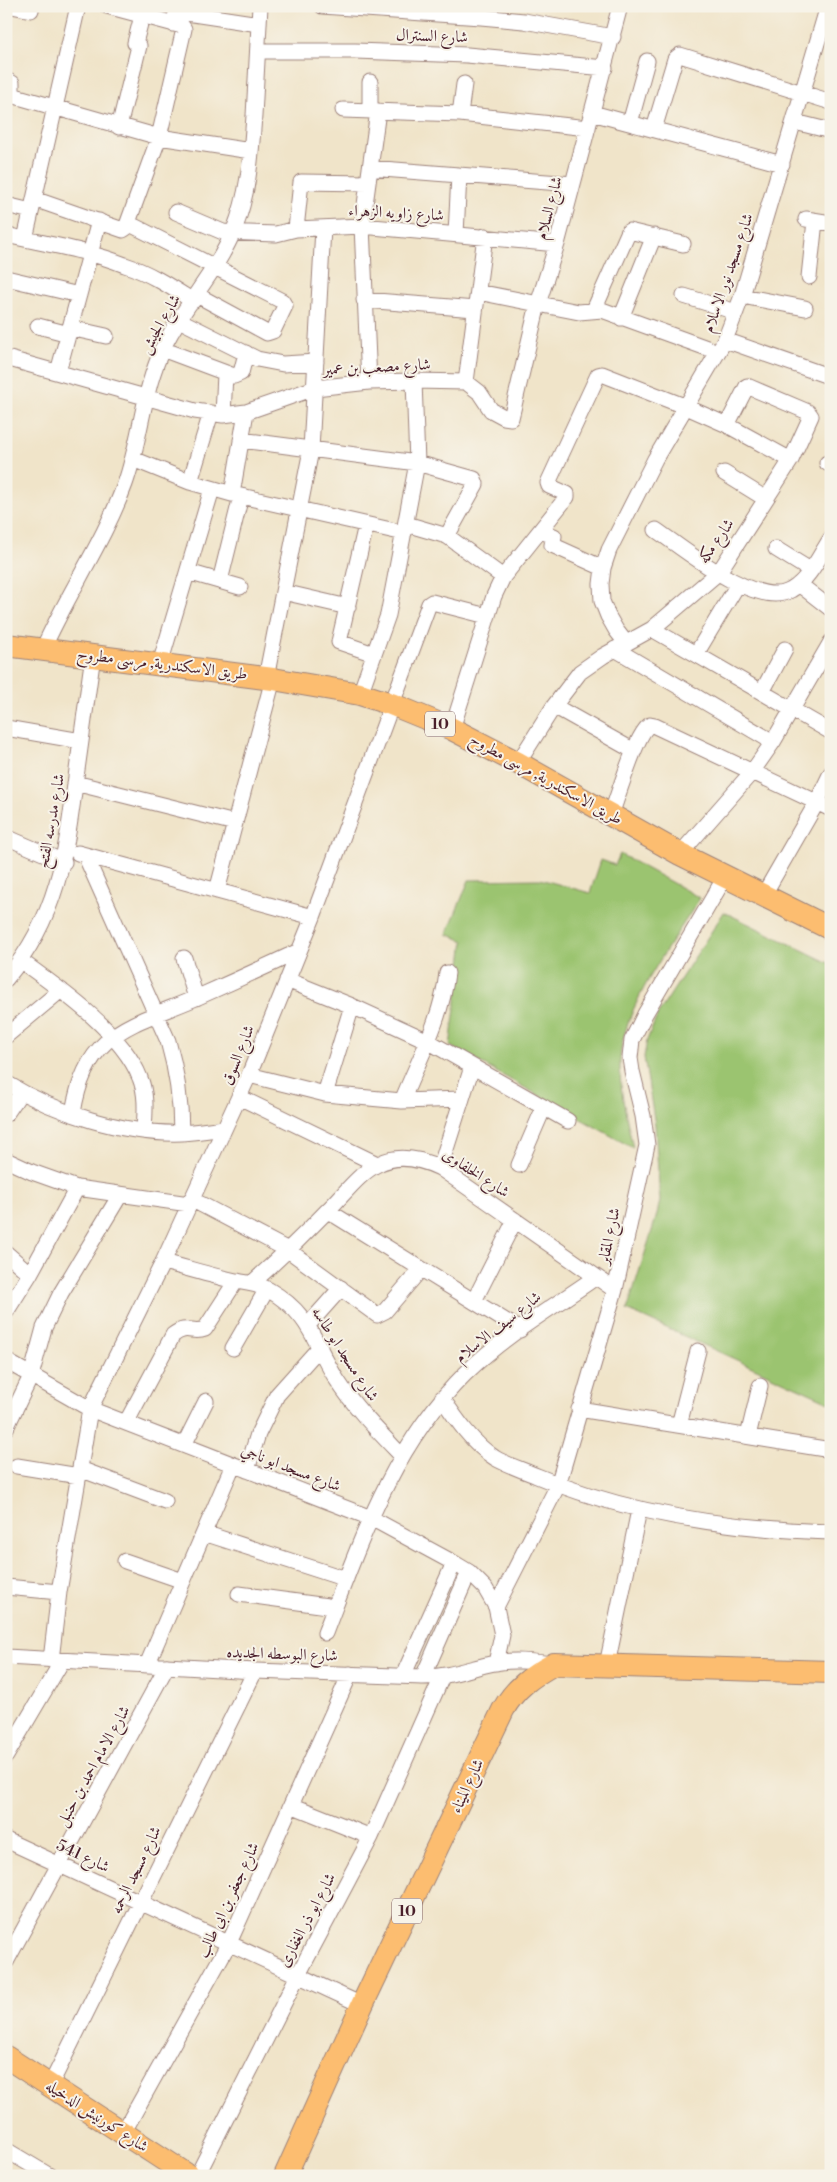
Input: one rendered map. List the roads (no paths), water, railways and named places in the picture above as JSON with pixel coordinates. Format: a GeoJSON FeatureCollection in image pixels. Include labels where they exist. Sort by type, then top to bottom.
{"type":"FeatureCollection","features":[{"type":"Feature","properties":{"kind":"main road","name":"طريق الاسكندرية, مرسى مطروح"},"geometry":{"type":"LineString","coordinates":[[6,645],[269,678],[360,694],[391,704],[452,729],[518,763],[680,854],[831,929]]}},
{"type":"Feature","properties":{"kind":"main road"},"geometry":{"type":"LineString","coordinates":[[554,1664],[606,1664],[831,1672]]}},
{"type":"Feature","properties":{"kind":"main road","name":"شارع الميناء"},"geometry":{"type":"LineString","coordinates":[[285,2176],[362,2005],[508,1700],[523,1683],[554,1664]]}},
{"type":"Feature","properties":{"kind":"main road","name":"شارع كورنيش الدخيله"},"geometry":{"type":"LineString","coordinates":[[6,2057],[188,2176]]}},
{"type":"Feature","properties":{"kind":"street"},"geometry":{"type":"LineString","coordinates":[[12,6],[31,10]]}},
{"type":"Feature","properties":{"kind":"street"},"geometry":{"type":"LineString","coordinates":[[25,239],[78,6]]}},
{"type":"Feature","properties":{"kind":"street"},"geometry":{"type":"LineString","coordinates":[[6,205],[33,205],[99,221],[123,230],[126,229],[159,137],[184,30],[182,26],[107,6]]}},
{"type":"Feature","properties":{"kind":"street","name":"شارع الجيش"},"geometry":{"type":"LineString","coordinates":[[43,649],[115,510],[133,459],[146,396],[162,349],[179,320],[215,269],[234,231],[243,205],[249,175],[260,6]]}},
{"type":"Feature","properties":{"kind":"street"},"geometry":{"type":"LineString","coordinates":[[322,6],[524,21],[613,37]]}},
{"type":"Feature","properties":{"kind":"street","name":"شارع السلام"},"geometry":{"type":"LineString","coordinates":[[466,382],[479,392],[491,410],[504,417],[511,418],[538,304],[557,244],[620,6]]}},
{"type":"Feature","properties":{"kind":"street","name":"شارع مسجد نور الاسلام"},"geometry":{"type":"LineString","coordinates":[[621,646],[602,600],[603,568],[637,493],[684,406],[722,346],[736,312],[795,122],[828,6]]}},
{"type":"Feature","properties":{"kind":"street"},"geometry":{"type":"LineString","coordinates":[[174,24],[176,14],[180,12],[259,24]]}},
{"type":"Feature","properties":{"kind":"street"},"geometry":{"type":"LineString","coordinates":[[119,127],[139,46],[135,44],[142,16]]}},
{"type":"Feature","properties":{"kind":"street","name":"شارع السنترال"},"geometry":{"type":"LineString","coordinates":[[258,51],[467,54],[605,68]]}},
{"type":"Feature","properties":{"kind":"street"},"geometry":{"type":"LineString","coordinates":[[654,129],[675,59],[680,55],[831,102]]}},
{"type":"Feature","properties":{"kind":"street"},"geometry":{"type":"LineString","coordinates":[[630,123],[647,61]]}},
{"type":"Feature","properties":{"kind":"street"},"geometry":{"type":"LineString","coordinates":[[6,80],[12,83],[12,91],[15,96],[119,127],[159,137],[251,150]]}},
{"type":"Feature","properties":{"kind":"street"},"geometry":{"type":"LineString","coordinates":[[369,382],[362,226],[370,168],[374,111],[370,82]]}},
{"type":"Feature","properties":{"kind":"street"},"geometry":{"type":"LineString","coordinates":[[460,114],[464,84]]}},
{"type":"Feature","properties":{"kind":"street"},"geometry":{"type":"LineString","coordinates":[[343,110],[630,123],[782,164]]}},
{"type":"Feature","properties":{"kind":"street"},"geometry":{"type":"LineString","coordinates":[[795,122],[831,131]]}},
{"type":"Feature","properties":{"kind":"street"},"geometry":{"type":"LineString","coordinates":[[370,168],[573,184]]}},
{"type":"Feature","properties":{"kind":"street"},"geometry":{"type":"LineString","coordinates":[[456,234],[459,175]]}},
{"type":"Feature","properties":{"kind":"street"},"geometry":{"type":"LineString","coordinates":[[296,229],[301,182],[368,183]]}},
{"type":"Feature","properties":{"kind":"street","name":"شارع زاويه الزهراء"},"geometry":{"type":"LineString","coordinates":[[176,212],[217,230],[276,234],[296,229],[362,226],[557,244]]}},
{"type":"Feature","properties":{"kind":"street"},"geometry":{"type":"LineString","coordinates":[[809,277],[810,220],[831,223]]}},
{"type":"Feature","properties":{"kind":"street"},"geometry":{"type":"LineString","coordinates":[[58,372],[99,221]]}},
{"type":"Feature","properties":{"kind":"street"},"geometry":{"type":"LineString","coordinates":[[6,235],[90,253],[126,265],[267,333],[274,331],[285,306],[283,303],[128,223]]}},
{"type":"Feature","properties":{"kind":"street"},"geometry":{"type":"LineString","coordinates":[[217,891],[269,678],[283,592],[311,450],[323,228]]}},
{"type":"Feature","properties":{"kind":"street"},"geometry":{"type":"LineString","coordinates":[[594,310],[629,231],[683,244]]}},
{"type":"Feature","properties":{"kind":"street"},"geometry":{"type":"LineString","coordinates":[[466,382],[485,236]]}},
{"type":"Feature","properties":{"kind":"street"},"geometry":{"type":"LineString","coordinates":[[621,318],[654,236]]}},
{"type":"Feature","properties":{"kind":"street"},"geometry":{"type":"LineString","coordinates":[[6,278],[79,295]]}},
{"type":"Feature","properties":{"kind":"street"},"geometry":{"type":"LineString","coordinates":[[478,292],[584,313],[602,310],[621,318],[831,377]]}},
{"type":"Feature","properties":{"kind":"street"},"geometry":{"type":"LineString","coordinates":[[684,296],[736,312]]}},
{"type":"Feature","properties":{"kind":"street"},"geometry":{"type":"LineString","coordinates":[[742,296],[805,308]]}},
{"type":"Feature","properties":{"kind":"street"},"geometry":{"type":"LineString","coordinates":[[364,300],[475,309]]}},
{"type":"Feature","properties":{"kind":"street"},"geometry":{"type":"LineString","coordinates":[[179,320],[257,359],[283,364],[316,362]]}},
{"type":"Feature","properties":{"kind":"street"},"geometry":{"type":"LineString","coordinates":[[38,326],[106,336]]}},
{"type":"Feature","properties":{"kind":"street"},"geometry":{"type":"LineString","coordinates":[[162,349],[234,376],[241,373],[246,353]]}},
{"type":"Feature","properties":{"kind":"street","name":"شارع مصعب بن عمير"},"geometry":{"type":"LineString","coordinates":[[6,358],[195,411],[217,414],[246,412],[314,388],[369,382],[414,380],[466,382]]}},
{"type":"Feature","properties":{"kind":"street"},"geometry":{"type":"LineString","coordinates":[[190,482],[217,414],[225,374]]}},
{"type":"Feature","properties":{"kind":"street"},"geometry":{"type":"LineString","coordinates":[[452,729],[487,616],[503,577],[567,498],[567,494],[549,486],[548,482],[598,375],[602,374],[684,406],[727,426],[791,460]]}},
{"type":"Feature","properties":{"kind":"street"},"geometry":{"type":"LineString","coordinates":[[360,694],[388,615],[417,462],[414,380]]}},
{"type":"Feature","properties":{"kind":"street","name":"شارع مكه"},"geometry":{"type":"LineString","coordinates":[[518,763],[554,706],[580,672],[652,629],[718,572],[791,460],[811,418],[808,412],[747,386],[727,426]]}},
{"type":"Feature","properties":{"kind":"street"},"geometry":{"type":"LineString","coordinates":[[220,581],[236,495],[241,440],[246,412]]}},
{"type":"Feature","properties":{"kind":"street"},"geometry":{"type":"LineString","coordinates":[[241,440],[417,462],[474,480],[476,484],[447,536]]}},
{"type":"Feature","properties":{"kind":"street"},"geometry":{"type":"LineString","coordinates":[[133,459],[190,482],[236,495],[366,524],[405,528],[447,536],[503,577]]}},
{"type":"Feature","properties":{"kind":"street"},"geometry":{"type":"LineString","coordinates":[[724,473],[766,499]]}},
{"type":"Feature","properties":{"kind":"street"},"geometry":{"type":"LineString","coordinates":[[160,664],[212,489]]}},
{"type":"Feature","properties":{"kind":"street"},"geometry":{"type":"LineString","coordinates":[[366,524],[340,643],[374,654]]}},
{"type":"Feature","properties":{"kind":"street"},"geometry":{"type":"LineString","coordinates":[[656,530],[738,584],[755,592],[770,594],[786,592],[799,584],[831,538]]}},
{"type":"Feature","properties":{"kind":"street"},"geometry":{"type":"LineString","coordinates":[[540,531],[554,536],[552,546],[603,568]]}},
{"type":"Feature","properties":{"kind":"street"},"geometry":{"type":"LineString","coordinates":[[776,550],[810,570]]}},
{"type":"Feature","properties":{"kind":"street"},"geometry":{"type":"LineString","coordinates":[[188,572],[240,587]]}},
{"type":"Feature","properties":{"kind":"street"},"geometry":{"type":"LineString","coordinates":[[696,654],[738,584]]}},
{"type":"Feature","properties":{"kind":"street"},"geometry":{"type":"LineString","coordinates":[[799,584],[831,609]]}},
{"type":"Feature","properties":{"kind":"street"},"geometry":{"type":"LineString","coordinates":[[283,592],[348,607]]}},
{"type":"Feature","properties":{"kind":"street","name":"شارع السوق"},"geometry":{"type":"LineString","coordinates":[[56,1660],[59,1592],[90,1408],[162,1262],[249,1075],[313,917],[430,603],[487,616]]}},
{"type":"Feature","properties":{"kind":"street"},"geometry":{"type":"LineString","coordinates":[[652,629],[831,732]]}},
{"type":"Feature","properties":{"kind":"street"},"geometry":{"type":"LineString","coordinates":[[680,854],[752,772],[773,742],[831,642]]}},
{"type":"Feature","properties":{"kind":"street"},"geometry":{"type":"LineString","coordinates":[[621,646],[773,742]]}},
{"type":"Feature","properties":{"kind":"street"},"geometry":{"type":"LineString","coordinates":[[762,692],[785,649]]}},
{"type":"Feature","properties":{"kind":"street","name":"شارع مدرسه الفتح"},"geometry":{"type":"LineString","coordinates":[[6,979],[21,961],[38,934],[48,912],[65,856],[93,656]]}},
{"type":"Feature","properties":{"kind":"street"},"geometry":{"type":"LineString","coordinates":[[554,706],[634,751]]}},
{"type":"Feature","properties":{"kind":"street"},"geometry":{"type":"LineString","coordinates":[[611,815],[634,751],[645,728],[655,726],[831,809]]}},
{"type":"Feature","properties":{"kind":"street"},"geometry":{"type":"LineString","coordinates":[[6,728],[81,741]]}},
{"type":"Feature","properties":{"kind":"street"},"geometry":{"type":"LineString","coordinates":[[764,896],[817,802],[831,773]]}},
{"type":"Feature","properties":{"kind":"street"},"geometry":{"type":"LineString","coordinates":[[76,783],[235,823]]}},
{"type":"Feature","properties":{"kind":"street"},"geometry":{"type":"LineString","coordinates":[[6,837],[65,856],[85,855],[313,917]]}},
{"type":"Feature","properties":{"kind":"street"},"geometry":{"type":"LineString","coordinates":[[85,855],[168,1041],[176,1071],[181,1102],[181,1133]]}},
{"type":"Feature","properties":{"kind":"street","name":"شارع المقابر"},"geometry":{"type":"LineString","coordinates":[[496,1607],[558,1484],[615,1290],[647,1145],[642,1108],[630,1058],[632,1040],[644,1014],[725,877]]}},
{"type":"Feature","properties":{"kind":"street"},"geometry":{"type":"LineString","coordinates":[[73,1113],[77,1090],[84,1069],[96,1051],[112,1036],[156,1012],[196,998],[299,952]]}},
{"type":"Feature","properties":{"kind":"street"},"geometry":{"type":"LineString","coordinates":[[184,958],[196,998]]}},
{"type":"Feature","properties":{"kind":"street"},"geometry":{"type":"LineString","coordinates":[[21,961],[61,990],[112,1036],[129,1056],[141,1079],[146,1105],[144,1131]]}},
{"type":"Feature","properties":{"kind":"street"},"geometry":{"type":"LineString","coordinates":[[402,1102],[426,1040],[437,1019],[442,1004],[446,973]]}},
{"type":"Feature","properties":{"kind":"street"},"geometry":{"type":"LineString","coordinates":[[287,980],[352,1006],[426,1040],[568,1121]]}},
{"type":"Feature","properties":{"kind":"street"},"geometry":{"type":"LineString","coordinates":[[6,1036],[61,990]]}},
{"type":"Feature","properties":{"kind":"street"},"geometry":{"type":"LineString","coordinates":[[325,1094],[352,1006]]}},
{"type":"Feature","properties":{"kind":"street"},"geometry":{"type":"LineString","coordinates":[[440,1168],[472,1067]]}},
{"type":"Feature","properties":{"kind":"street"},"geometry":{"type":"LineString","coordinates":[[249,1075],[325,1094],[402,1102],[462,1099]]}},
{"type":"Feature","properties":{"kind":"street"},"geometry":{"type":"LineString","coordinates":[[6,1083],[46,1104],[108,1124],[144,1131],[181,1133],[224,1128]]}},
{"type":"Feature","properties":{"kind":"street"},"geometry":{"type":"LineString","coordinates":[[6,1114],[20,1092]]}},
{"type":"Feature","properties":{"kind":"street"},"geometry":{"type":"LineString","coordinates":[[239,1097],[377,1164]]}},
{"type":"Feature","properties":{"kind":"street"},"geometry":{"type":"LineString","coordinates":[[519,1165],[544,1107]]}},
{"type":"Feature","properties":{"kind":"street","name":"شارع الخلفاوى"},"geometry":{"type":"LineString","coordinates":[[252,1283],[328,1211],[356,1180],[377,1164],[393,1159],[409,1158],[425,1161],[440,1168],[615,1290]]}},
{"type":"Feature","properties":{"kind":"street"},"geometry":{"type":"LineString","coordinates":[[6,1160],[32,1172],[77,1188],[120,1195],[190,1201],[288,1250],[373,1313],[382,1314],[421,1269]]}},
{"type":"Feature","properties":{"kind":"street"},"geometry":{"type":"LineString","coordinates":[[6,1312],[30,1274],[77,1188]]}},
{"type":"Feature","properties":{"kind":"street"},"geometry":{"type":"LineString","coordinates":[[6,1428],[31,1376],[44,1328],[61,1293],[120,1195]]}},
{"type":"Feature","properties":{"kind":"street"},"geometry":{"type":"LineString","coordinates":[[328,1211],[520,1330]]}},
{"type":"Feature","properties":{"kind":"street"},"geometry":{"type":"LineString","coordinates":[[474,1301],[515,1220]]}},
{"type":"Feature","properties":{"kind":"street"},"geometry":{"type":"LineString","coordinates":[[6,1253],[30,1274]]}},
{"type":"Feature","properties":{"kind":"street","name":"شارع مسجد ابو طاسه"},"geometry":{"type":"LineString","coordinates":[[162,1262],[236,1281],[252,1283],[268,1289],[290,1304],[308,1325],[336,1378],[354,1406],[402,1455]]}},
{"type":"Feature","properties":{"kind":"street","name":"شارع سيف الاسلام"},"geometry":{"type":"LineString","coordinates":[[325,1633],[384,1488],[420,1426],[442,1398],[492,1350],[596,1277]]}},
{"type":"Feature","properties":{"kind":"street"},"geometry":{"type":"LineString","coordinates":[[126,1423],[173,1335],[183,1329],[200,1331],[205,1329],[236,1281]]}},
{"type":"Feature","properties":{"kind":"street"},"geometry":{"type":"LineString","coordinates":[[308,1325],[341,1288]]}},
{"type":"Feature","properties":{"kind":"street"},"geometry":{"type":"LineString","coordinates":[[232,1348],[268,1289]]}},
{"type":"Feature","properties":{"kind":"street"},"geometry":{"type":"LineString","coordinates":[[247,1470],[258,1434],[277,1395],[320,1348]]}},
{"type":"Feature","properties":{"kind":"street"},"geometry":{"type":"LineString","coordinates":[[679,1425],[698,1351]]}},
{"type":"Feature","properties":{"kind":"street","name":"شارع مسجد ابو ناجي"},"geometry":{"type":"LineString","coordinates":[[6,1361],[90,1408],[371,1518],[469,1572],[485,1588],[496,1607],[502,1635],[496,1662]]}},
{"type":"Feature","properties":{"kind":"street"},"geometry":{"type":"LineString","coordinates":[[748,1436],[760,1386]]}},
{"type":"Feature","properties":{"kind":"street"},"geometry":{"type":"LineString","coordinates":[[442,1398],[469,1434],[495,1458],[558,1484],[639,1510],[743,1526],[831,1532]]}},
{"type":"Feature","properties":{"kind":"street"},"geometry":{"type":"LineString","coordinates":[[184,1445],[206,1401]]}},
{"type":"Feature","properties":{"kind":"street"},"geometry":{"type":"LineString","coordinates":[[579,1409],[831,1450]]}},
{"type":"Feature","properties":{"kind":"street"},"geometry":{"type":"LineString","coordinates":[[147,1665],[233,1465]]}},
{"type":"Feature","properties":{"kind":"street"},"geometry":{"type":"LineString","coordinates":[[17,1466],[79,1473],[165,1500]]}},
{"type":"Feature","properties":{"kind":"street"},"geometry":{"type":"LineString","coordinates":[[606,1664],[639,1510]]}},
{"type":"Feature","properties":{"kind":"street"},"geometry":{"type":"LineString","coordinates":[[204,1533],[346,1580]]}},
{"type":"Feature","properties":{"kind":"street"},"geometry":{"type":"LineString","coordinates":[[125,1561],[183,1581]]}},
{"type":"Feature","properties":{"kind":"street"},"geometry":{"type":"LineString","coordinates":[[403,1676],[454,1563]]}},
{"type":"Feature","properties":{"kind":"street"},"geometry":{"type":"LineString","coordinates":[[423,1677],[469,1572]]}},
{"type":"Feature","properties":{"kind":"street"},"geometry":{"type":"LineString","coordinates":[[6,1587],[59,1592]]}},
{"type":"Feature","properties":{"kind":"street"},"geometry":{"type":"LineString","coordinates":[[239,1594],[335,1607]]}},
{"type":"Feature","properties":{"kind":"street","name":"شارع البوسطه الجديده"},"geometry":{"type":"LineString","coordinates":[[6,1657],[254,1671],[423,1677],[442,1677],[496,1662],[516,1661],[554,1664]]}},
{"type":"Feature","properties":{"kind":"street"},"geometry":{"type":"LineString","coordinates":[[6,1756],[56,1660]]}},
{"type":"Feature","properties":{"kind":"street","name":"شارع الامام احمد بن حنبل"},"geometry":{"type":"LineString","coordinates":[[6,1962],[167,1666]]}},
{"type":"Feature","properties":{"kind":"street","name":"شارع مسجد الرحمه"},"geometry":{"type":"LineString","coordinates":[[50,2086],[254,1671]]}},
{"type":"Feature","properties":{"kind":"street","name":"شارع جعفر بن ابى طالب"},"geometry":{"type":"LineString","coordinates":[[123,2133],[229,1944],[350,1674]]}},
{"type":"Feature","properties":{"kind":"street","name":"شارع ابو ذر الغفارى"},"geometry":{"type":"LineString","coordinates":[[197,2176],[298,1975],[371,1837],[442,1677]]}},
{"type":"Feature","properties":{"kind":"street"},"geometry":{"type":"LineString","coordinates":[[291,1806],[371,1837]]}},
{"type":"Feature","properties":{"kind":"street","name":"شارع 541"},"geometry":{"type":"LineString","coordinates":[[6,1840],[362,2005]]}},
{"type":"Feature","properties":{"kind":"street"},"geometry":{"type":"LineString","coordinates":[[6,2150],[50,2176]]}}]}
